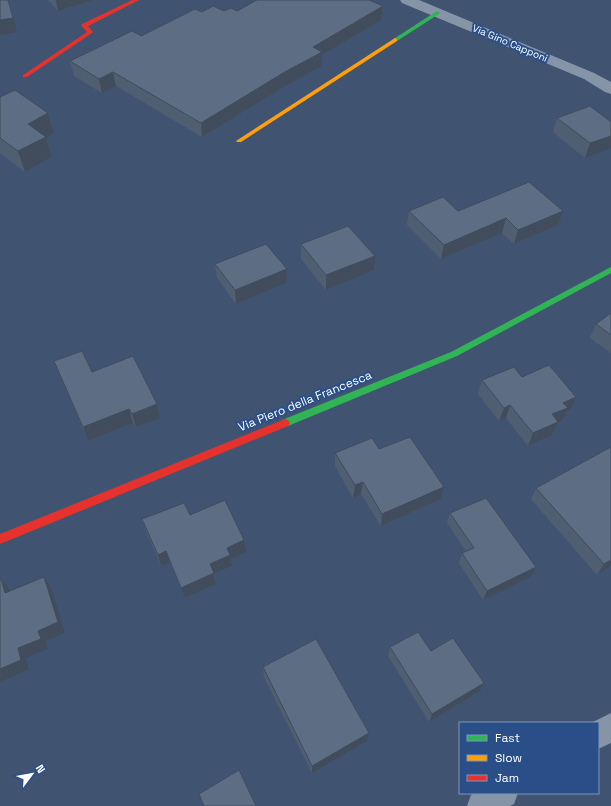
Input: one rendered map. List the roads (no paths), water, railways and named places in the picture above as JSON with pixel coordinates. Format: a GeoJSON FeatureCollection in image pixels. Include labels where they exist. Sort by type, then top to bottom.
{"type":"FeatureCollection","features":[{"type":"Feature","properties":{"kind":"street"},"geometry":{"type":"LineString","coordinates":[[25,76],[90,32],[84,25],[136,0]]}},
{"type":"Feature","properties":{"kind":"street","name":"Via Gino Capponi"},"geometry":{"type":"LineString","coordinates":[[407,0],[589,76],[611,89]]}},
{"type":"Feature","properties":{"kind":"street"},"geometry":{"type":"LineString","coordinates":[[239,141],[437,13]]}},
{"type":"Feature","properties":{"kind":"street","name":"Via Piero della Francesca"},"geometry":{"type":"LineString","coordinates":[[0,538],[454,354],[611,270]]}},
{"type":"Feature","properties":{"kind":"street"},"geometry":{"type":"LineString","coordinates":[[599,734],[611,727]]}},
{"type":"Feature","properties":{"kind":"street"},"geometry":{"type":"LineString","coordinates":[[482,806],[501,794]]}}]}
